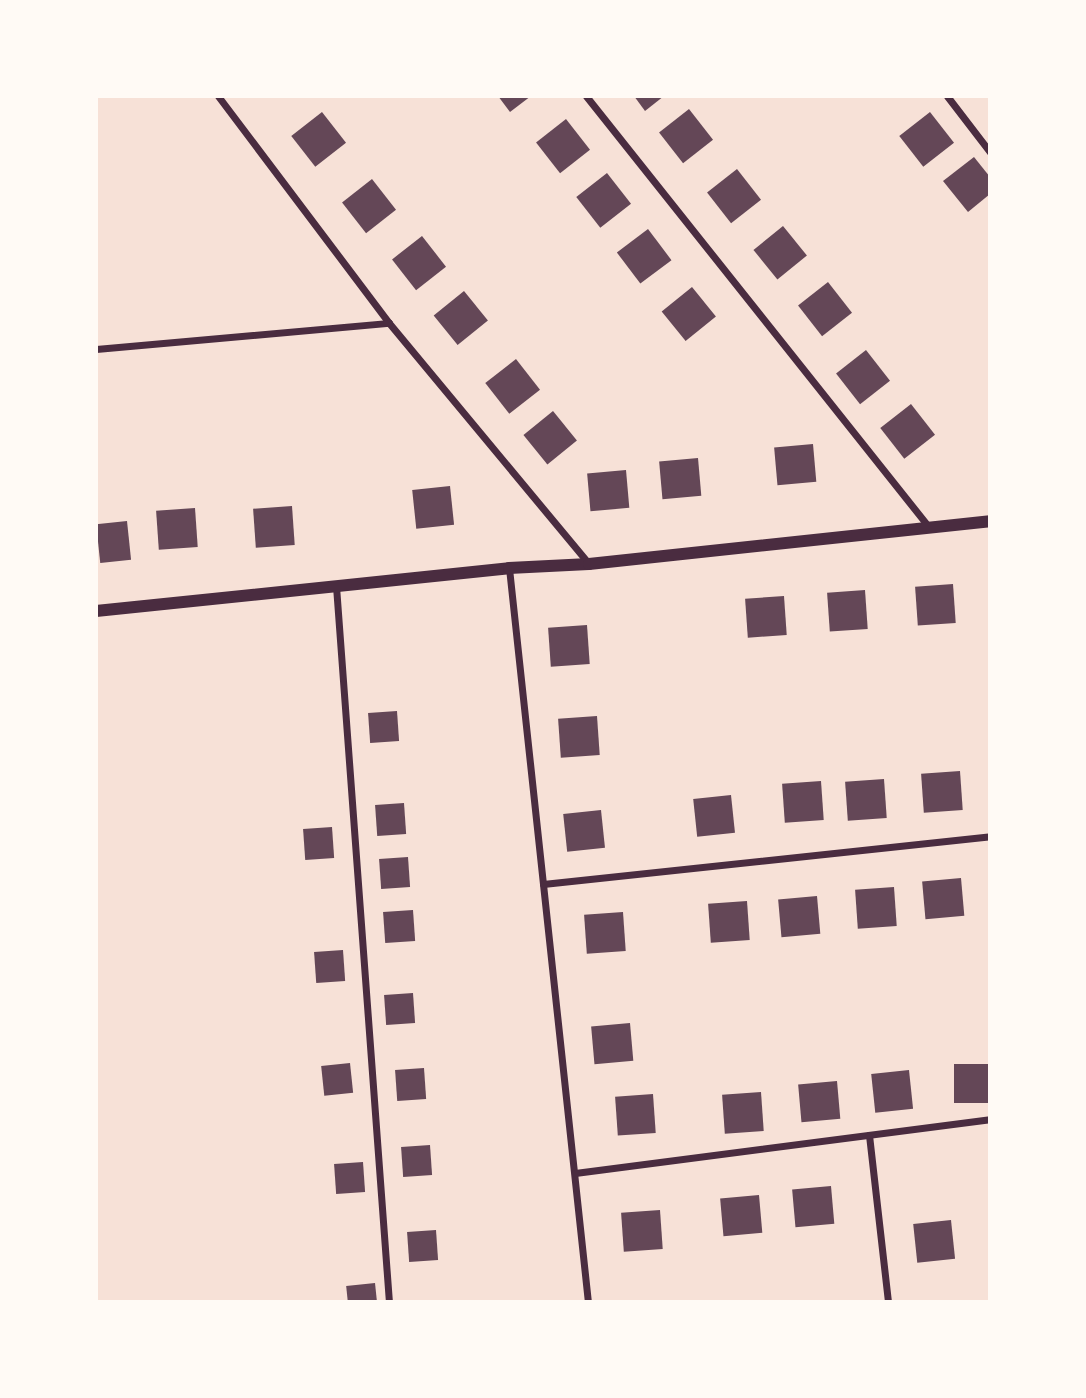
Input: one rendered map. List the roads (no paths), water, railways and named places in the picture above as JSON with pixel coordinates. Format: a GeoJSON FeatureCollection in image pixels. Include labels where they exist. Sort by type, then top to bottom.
{"type":"FeatureCollection","features":[{"type":"Feature","properties":{"kind":"street"},"geometry":{"type":"LineString","coordinates":[[218,96],[389,323],[589,564]]}},
{"type":"Feature","properties":{"kind":"street"},"geometry":{"type":"LineString","coordinates":[[586,96],[928,526]]}},
{"type":"Feature","properties":{"kind":"street"},"geometry":{"type":"LineString","coordinates":[[947,96],[990,152]]}},
{"type":"Feature","properties":{"kind":"street"},"geometry":{"type":"LineString","coordinates":[[96,349],[389,323]]}},
{"type":"Feature","properties":{"kind":"street"},"geometry":{"type":"LineString","coordinates":[[96,611],[509,568],[589,564],[990,521]]}},
{"type":"Feature","properties":{"kind":"street"},"geometry":{"type":"LineString","coordinates":[[509,568],[588,1302]]}},
{"type":"Feature","properties":{"kind":"street"},"geometry":{"type":"LineString","coordinates":[[336,586],[389,1302]]}},
{"type":"Feature","properties":{"kind":"street"},"geometry":{"type":"LineString","coordinates":[[543,884],[990,836]]}},
{"type":"Feature","properties":{"kind":"street"},"geometry":{"type":"LineString","coordinates":[[575,1173],[990,1119]]}},
{"type":"Feature","properties":{"kind":"street"},"geometry":{"type":"LineString","coordinates":[[869,1135],[888,1302]]}}]}
